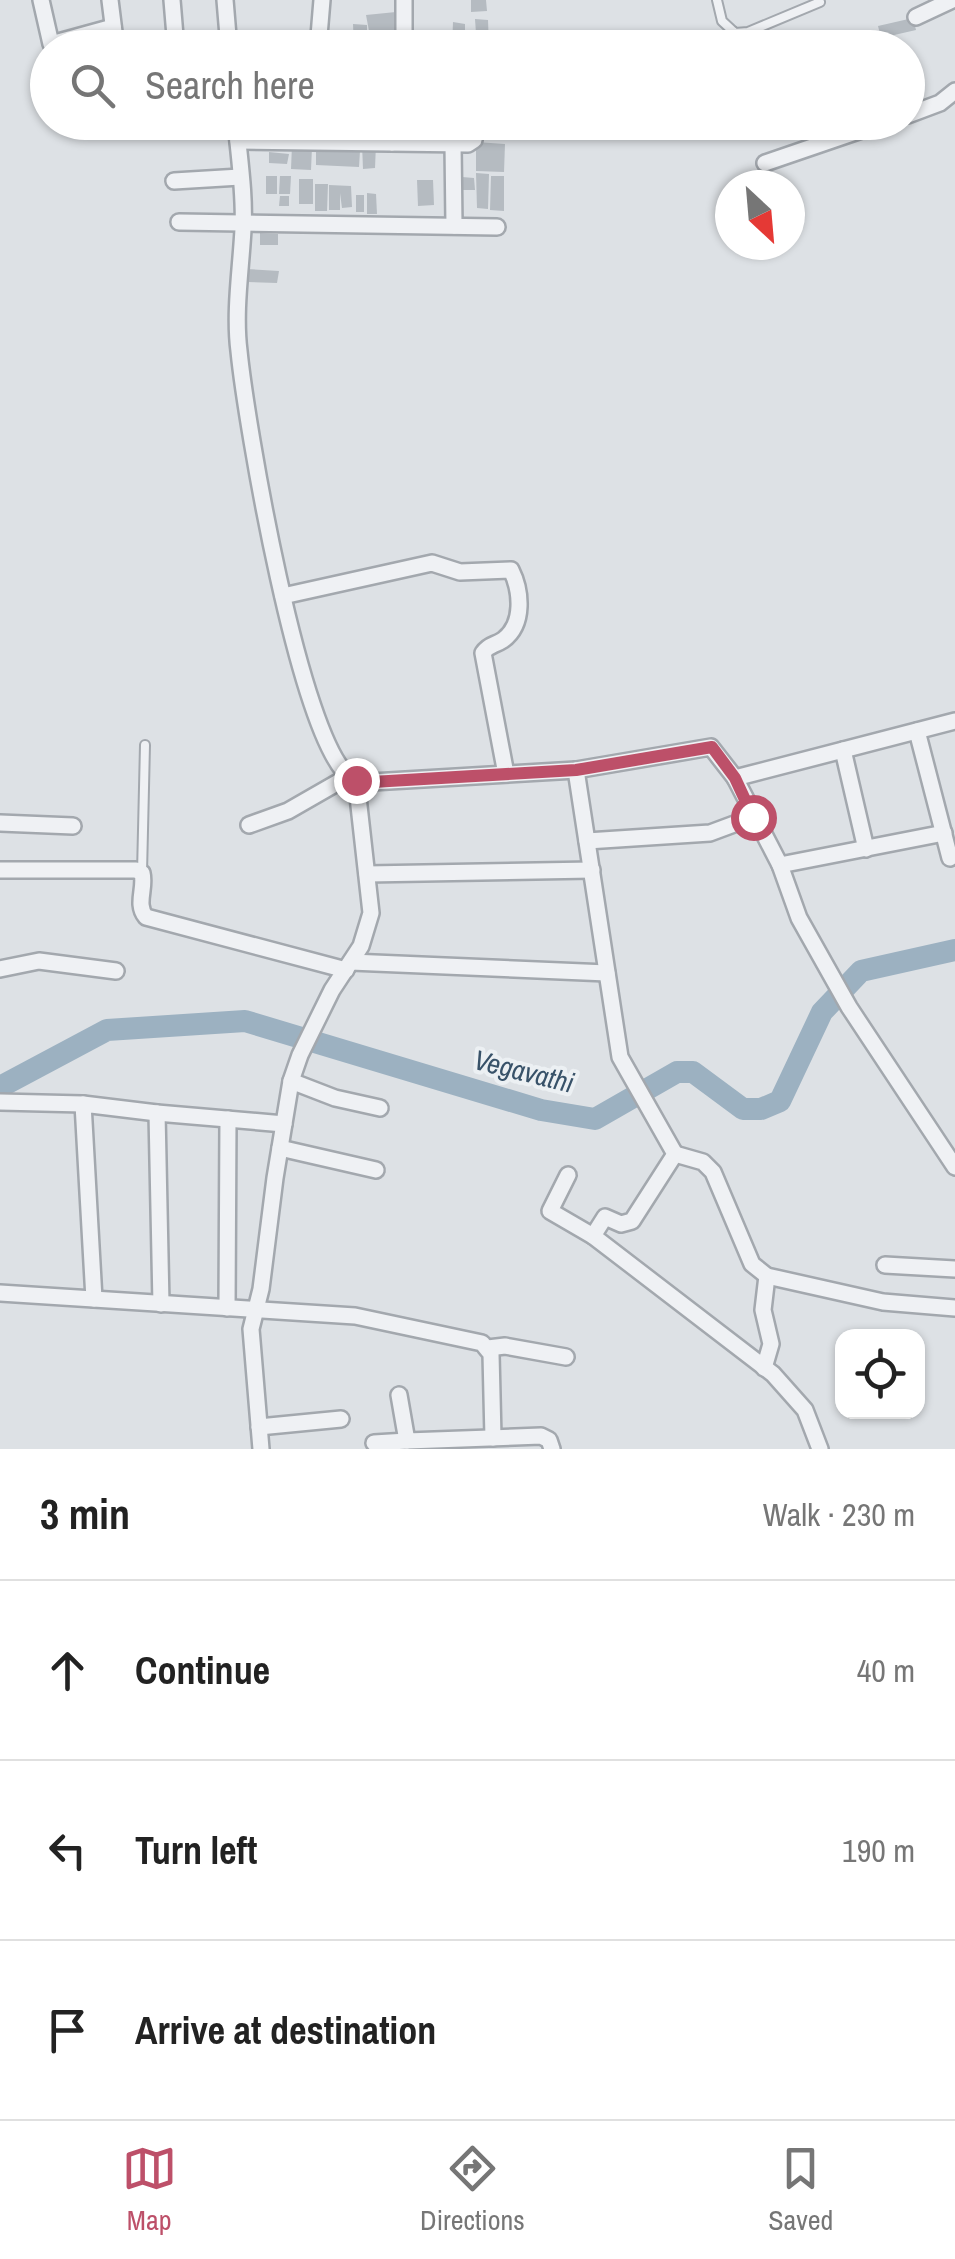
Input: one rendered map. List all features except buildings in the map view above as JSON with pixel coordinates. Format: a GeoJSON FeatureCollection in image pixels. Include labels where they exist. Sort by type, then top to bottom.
{"type":"FeatureCollection","features":[{"type":"Feature","properties":{"kind":"street"},"geometry":{"type":"LineString","coordinates":[[40,0],[48,30]]}},
{"type":"Feature","properties":{"kind":"street"},"geometry":{"type":"LineString","coordinates":[[110,0],[113,30]]}},
{"type":"Feature","properties":{"kind":"street"},"geometry":{"type":"LineString","coordinates":[[172,0],[174,30]]}},
{"type":"Feature","properties":{"kind":"street"},"geometry":{"type":"LineString","coordinates":[[225,0],[228,30]]}},
{"type":"Feature","properties":{"kind":"street"},"geometry":{"type":"LineString","coordinates":[[320,30],[322,0]]}},
{"type":"Feature","properties":{"kind":"street"},"geometry":{"type":"LineString","coordinates":[[404,0],[404,30]]}},
{"type":"Feature","properties":{"kind":"street"},"geometry":{"type":"LineString","coordinates":[[916,16],[952,0]]}},
{"type":"Feature","properties":{"kind":"street"},"geometry":{"type":"LineString","coordinates":[[103,30],[113,27]]}},
{"type":"Feature","properties":{"kind":"street"},"geometry":{"type":"LineString","coordinates":[[925,109],[955,91]]}},
{"type":"Feature","properties":{"kind":"street"},"geometry":{"type":"LineString","coordinates":[[261,1449],[251,1329],[291,1081],[332,990],[361,946],[372,913],[352,778],[326,742],[292,638],[263,507],[238,329],[243,224],[238,141],[454,144],[472,140]]}},
{"type":"Feature","properties":{"kind":"street"},"geometry":{"type":"LineString","coordinates":[[765,164],[828,140]]}},
{"type":"Feature","properties":{"kind":"street"},"geometry":{"type":"LineString","coordinates":[[454,144],[454,226]]}},
{"type":"Feature","properties":{"kind":"street"},"geometry":{"type":"LineString","coordinates":[[174,181],[240,177]]}},
{"type":"Feature","properties":{"kind":"street"},"geometry":{"type":"LineString","coordinates":[[179,222],[497,227]]}},
{"type":"Feature","properties":{"kind":"street"},"geometry":{"type":"LineString","coordinates":[[283,596],[432,564],[460,572],[511,570],[520,606],[507,636],[488,645],[483,653],[506,774]]}},
{"type":"Feature","properties":{"kind":"street"},"geometry":{"type":"LineString","coordinates":[[735,778],[955,721]]}},
{"type":"Feature","properties":{"kind":"street"},"geometry":{"type":"LineString","coordinates":[[917,731],[950,858]]}},
{"type":"Feature","properties":{"kind":"street"},"geometry":{"type":"LineString","coordinates":[[249,824],[288,812],[352,778],[372,782],[576,770],[712,747],[735,778],[780,865],[799,918],[848,1007],[955,1167]]}},
{"type":"Feature","properties":{"kind":"street"},"geometry":{"type":"LineString","coordinates":[[843,750],[866,849]]}},
{"type":"Feature","properties":{"kind":"street"},"geometry":{"type":"LineString","coordinates":[[576,770],[617,1045],[630,1079],[675,1154],[703,1162],[712,1172],[752,1264],[766,1276],[883,1302],[955,1308]]}},
{"type":"Feature","properties":{"kind":"street"},"geometry":{"type":"LineString","coordinates":[[587,841],[710,832],[753,817]]}},
{"type":"Feature","properties":{"kind":"street"},"geometry":{"type":"LineString","coordinates":[[0,823],[73,826]]}},
{"type":"Feature","properties":{"kind":"street"},"geometry":{"type":"LineString","coordinates":[[780,865],[944,833]]}},
{"type":"Feature","properties":{"kind":"street"},"geometry":{"type":"LineString","coordinates":[[0,870],[136,870],[142,873],[140,906],[146,917],[348,966],[607,973]]}},
{"type":"Feature","properties":{"kind":"street"},"geometry":{"type":"LineString","coordinates":[[367,874],[592,870]]}},
{"type":"Feature","properties":{"kind":"street"},"geometry":{"type":"LineString","coordinates":[[0,969],[39,961],[116,971]]}},
{"type":"Feature","properties":{"kind":"street"},"geometry":{"type":"LineString","coordinates":[[291,1081],[335,1098],[380,1108]]}},
{"type":"Feature","properties":{"kind":"street"},"geometry":{"type":"LineString","coordinates":[[0,1102],[82,1104],[284,1124]]}},
{"type":"Feature","properties":{"kind":"street"},"geometry":{"type":"LineString","coordinates":[[82,1104],[94,1299]]}},
{"type":"Feature","properties":{"kind":"street"},"geometry":{"type":"LineString","coordinates":[[156,1113],[160,1304]]}},
{"type":"Feature","properties":{"kind":"street"},"geometry":{"type":"LineString","coordinates":[[227,1308],[228,1120]]}},
{"type":"Feature","properties":{"kind":"street"},"geometry":{"type":"LineString","coordinates":[[280,1148],[376,1170]]}},
{"type":"Feature","properties":{"kind":"street"},"geometry":{"type":"LineString","coordinates":[[592,1236],[605,1217],[621,1224],[632,1222],[675,1154]]}},
{"type":"Feature","properties":{"kind":"street"},"geometry":{"type":"LineString","coordinates":[[568,1175],[550,1212],[592,1236],[764,1368],[805,1410],[820,1449]]}},
{"type":"Feature","properties":{"kind":"street"},"geometry":{"type":"LineString","coordinates":[[884,1264],[955,1269]]}},
{"type":"Feature","properties":{"kind":"street"},"geometry":{"type":"LineString","coordinates":[[764,1368],[771,1337],[763,1310],[766,1276]]}},
{"type":"Feature","properties":{"kind":"street"},"geometry":{"type":"LineString","coordinates":[[0,1293],[356,1316],[482,1343],[492,1354],[493,1438]]}},
{"type":"Feature","properties":{"kind":"street"},"geometry":{"type":"LineString","coordinates":[[488,1348],[506,1346],[566,1357]]}},
{"type":"Feature","properties":{"kind":"street"},"geometry":{"type":"LineString","coordinates":[[399,1394],[407,1441]]}},
{"type":"Feature","properties":{"kind":"street"},"geometry":{"type":"LineString","coordinates":[[259,1427],[341,1419]]}},
{"type":"Feature","properties":{"kind":"street"},"geometry":{"type":"LineString","coordinates":[[374,1443],[541,1436],[549,1440],[552,1449]]}},
{"type":"Feature","properties":{"kind":"lane"},"geometry":{"type":"LineString","coordinates":[[716,0],[722,21],[732,30]]}},
{"type":"Feature","properties":{"kind":"lane"},"geometry":{"type":"LineString","coordinates":[[753,30],[820,2]]}},
{"type":"Feature","properties":{"kind":"lane"},"geometry":{"type":"LineString","coordinates":[[142,873],[144,745]]}},
{"type":"Feature","properties":{"kind":"waterway","name":"Vegavathi"},"geometry":{"type":"LineString","coordinates":[[0,1087],[107,1030],[245,1021],[541,1110],[595,1119],[677,1072],[693,1072],[743,1109],[761,1109],[780,1101],[822,1012],[861,971],[955,950]]}},
{"type":"Feature","properties":{"kind":"route"},"geometry":{"type":"LineString","coordinates":[[356,780],[576,770],[712,747],[735,778],[753,817]]}}]}
